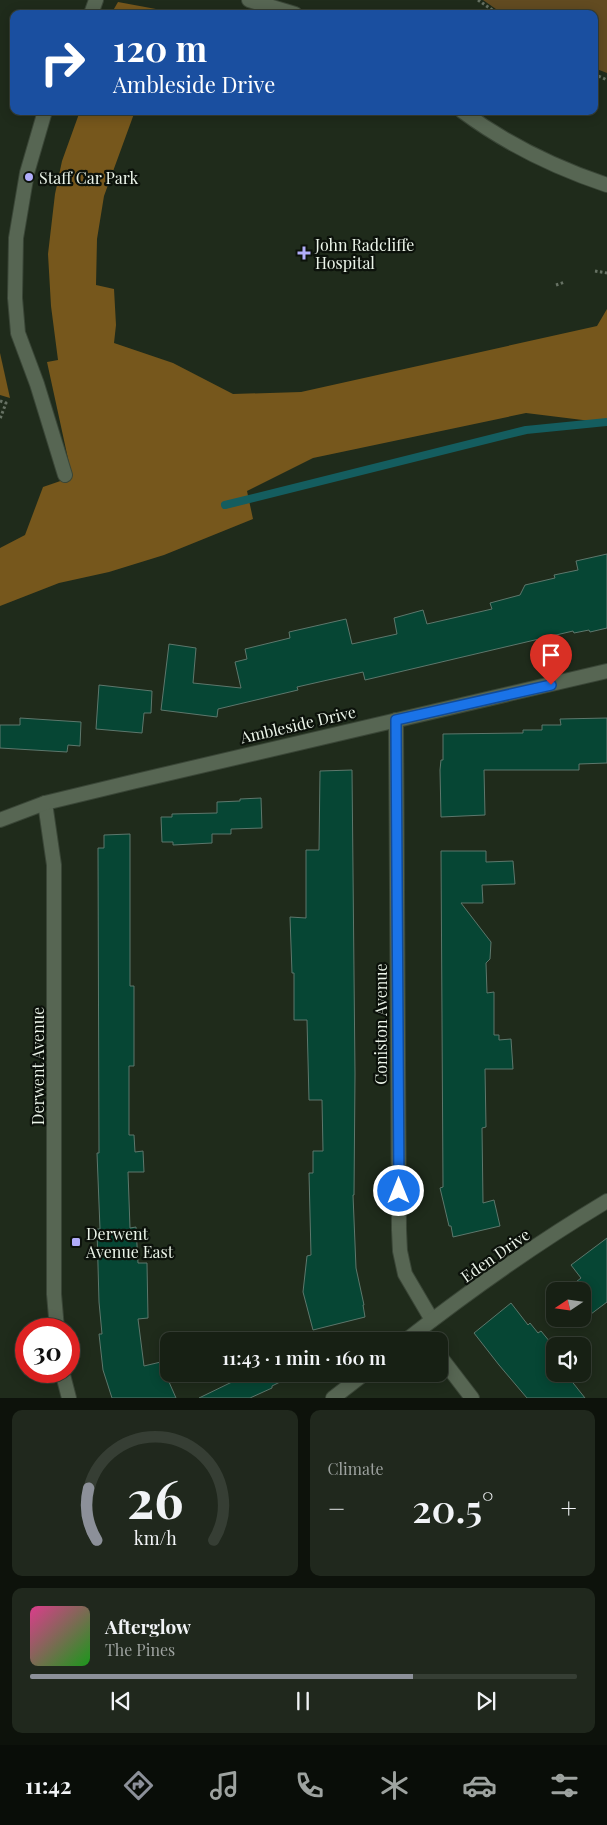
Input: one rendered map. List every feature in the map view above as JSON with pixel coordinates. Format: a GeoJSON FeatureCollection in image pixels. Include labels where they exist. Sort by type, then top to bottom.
{"type":"FeatureCollection","features":[{"type":"Feature","properties":{"kind":"street"},"geometry":{"type":"LineString","coordinates":[[249,0],[282,10]]}},
{"type":"Feature","properties":{"kind":"street"},"geometry":{"type":"LineString","coordinates":[[44,115],[27,173],[17,229],[15,298],[18,332],[37,384],[64,475]]}},
{"type":"Feature","properties":{"kind":"street"},"geometry":{"type":"LineString","coordinates":[[467,115],[486,129],[514,145],[607,185]]}},
{"type":"Feature","properties":{"kind":"street","name":"Ambleside Drive"},"geometry":{"type":"LineString","coordinates":[[0,820],[45,803],[607,671]]}},
{"type":"Feature","properties":{"kind":"street","name":"Coniston Avenue"},"geometry":{"type":"LineString","coordinates":[[396,720],[399,1237],[405,1274],[432,1320]]}},
{"type":"Feature","properties":{"kind":"street","name":"Derwent Avenue"},"geometry":{"type":"LineString","coordinates":[[45,803],[54,864],[54,1294],[56,1318]]}},
{"type":"Feature","properties":{"kind":"street","name":"Eden Drive"},"geometry":{"type":"LineString","coordinates":[[425,1332],[432,1320],[576,1219],[607,1201]]}},
{"type":"Feature","properties":{"kind":"street"},"geometry":{"type":"LineString","coordinates":[[448,1367],[472,1398]]}},
{"type":"Feature","properties":{"kind":"street"},"geometry":{"type":"LineString","coordinates":[[333,1398],[354,1382]]}},
{"type":"Feature","properties":{"kind":"street"},"geometry":{"type":"LineString","coordinates":[[65,1383],[68,1398]]}},
{"type":"Feature","properties":{"kind":"path"},"geometry":{"type":"LineString","coordinates":[[478,0],[492,10]]}},
{"type":"Feature","properties":{"kind":"path"},"geometry":{"type":"LineString","coordinates":[[595,271],[607,273]]}},
{"type":"Feature","properties":{"kind":"path"},"geometry":{"type":"LineString","coordinates":[[556,285],[565,282]]}},
{"type":"Feature","properties":{"kind":"path"},"geometry":{"type":"LineString","coordinates":[[0,401],[6,403],[0,419]]}},
{"type":"Feature","properties":{"kind":"shaded area"},"geometry":{"type":"Polygon","coordinates":[[[483,0],[607,0],[607,73],[598,70],[598,10],[497,10],[483,0]]]}},
{"type":"Feature","properties":{"kind":"shaded area"},"geometry":{"type":"Polygon","coordinates":[[[118,2],[161,10],[113,10],[118,2]]]}},
{"type":"Feature","properties":{"kind":"shaded area"},"geometry":{"type":"Polygon","coordinates":[[[79,115],[134,115],[104,196],[97,239],[96,285],[114,289],[116,325],[114,343],[173,363],[233,394],[301,392],[597,326],[607,309],[607,423],[526,413],[313,458],[247,491],[253,519],[164,555],[109,572],[59,583],[0,606],[0,548],[25,535],[43,487],[72,477],[47,362],[58,360],[51,306],[48,254],[55,194],[62,161],[79,115]]]}},
{"type":"Feature","properties":{"kind":"shaded area"},"geometry":{"type":"Polygon","coordinates":[[[0,353],[10,398],[0,395],[0,353]]]}},
{"type":"Feature","properties":{"kind":"building"},"geometry":{"type":"Polygon","coordinates":[[[607,554],[607,628],[590,632],[589,630],[574,633],[573,631],[365,680],[363,672],[297,687],[298,690],[218,709],[217,717],[161,710],[169,644],[196,648],[193,683],[241,688],[235,662],[247,659],[245,649],[290,638],[289,632],[346,619],[352,644],[397,634],[394,618],[423,610],[427,624],[492,609],[490,603],[520,595],[525,585],[555,578],[554,575],[578,570],[576,561],[607,554]]]}},
{"type":"Feature","properties":{"kind":"building"},"geometry":{"type":"Polygon","coordinates":[[[99,685],[152,691],[151,713],[144,713],[142,733],[96,729],[99,685]]]}},
{"type":"Feature","properties":{"kind":"building"},"geometry":{"type":"Polygon","coordinates":[[[20,718],[81,722],[80,746],[68,745],[67,752],[0,748],[0,725],[20,725],[20,718]]]}},
{"type":"Feature","properties":{"kind":"building"},"geometry":{"type":"Polygon","coordinates":[[[607,718],[607,763],[579,764],[579,770],[484,770],[485,815],[441,817],[440,770],[441,760],[443,760],[443,734],[523,733],[523,730],[542,730],[542,725],[561,725],[560,719],[607,718]]]}},
{"type":"Feature","properties":{"kind":"building"},"geometry":{"type":"Polygon","coordinates":[[[352,770],[355,1074],[353,1195],[356,1268],[365,1317],[313,1330],[303,1292],[307,1256],[311,1255],[309,1173],[313,1173],[313,1151],[323,1151],[322,1100],[309,1100],[307,1020],[294,1020],[294,973],[292,973],[290,917],[306,918],[306,850],[319,850],[320,771],[352,770]]]}},
{"type":"Feature","properties":{"kind":"building"},"geometry":{"type":"Polygon","coordinates":[[[261,798],[262,828],[231,829],[231,834],[212,834],[212,843],[173,845],[173,842],[162,842],[161,817],[172,817],[172,814],[217,813],[217,802],[261,798]]]}},
{"type":"Feature","properties":{"kind":"building"},"geometry":{"type":"Polygon","coordinates":[[[130,834],[130,986],[134,986],[134,1066],[129,1066],[129,1135],[134,1135],[135,1152],[143,1151],[144,1172],[128,1172],[130,1228],[136,1227],[138,1263],[147,1263],[148,1318],[138,1319],[144,1366],[160,1362],[160,1382],[169,1382],[176,1398],[112,1398],[103,1370],[99,1334],[102,1334],[99,1302],[97,1229],[100,1229],[97,1153],[99,1153],[98,848],[104,848],[104,835],[130,834]]]}},
{"type":"Feature","properties":{"kind":"building"},"geometry":{"type":"Polygon","coordinates":[[[441,851],[486,851],[486,862],[513,861],[515,884],[482,885],[483,903],[461,903],[491,942],[490,959],[486,963],[487,993],[494,992],[494,1035],[499,1035],[499,1040],[511,1039],[513,1069],[485,1069],[486,1127],[482,1128],[483,1203],[494,1200],[500,1226],[453,1237],[440,1188],[443,1187],[441,851]]]}},
{"type":"Feature","properties":{"kind":"building"},"geometry":{"type":"Polygon","coordinates":[[[607,1238],[607,1302],[591,1314],[591,1282],[576,1282],[581,1278],[571,1265],[607,1238]]]}},
{"type":"Feature","properties":{"kind":"building"},"geometry":{"type":"Polygon","coordinates":[[[511,1303],[528,1325],[530,1323],[538,1333],[541,1331],[546,1337],[546,1382],[572,1382],[585,1398],[527,1398],[474,1333],[511,1303]]]}},
{"type":"Feature","properties":{"kind":"building"},"geometry":{"type":"Polygon","coordinates":[[[232,1382],[280,1382],[272,1386],[272,1388],[250,1398],[199,1398],[232,1382]]]}},
{"type":"Feature","properties":{"kind":"waterway"},"geometry":{"type":"LineString","coordinates":[[225,505],[526,430],[607,422]]}},
{"type":"Feature","properties":{"kind":"place","name":"Staff Car Park"},"geometry":{"type":"Point","coordinates":[29,177]}},
{"type":"Feature","properties":{"kind":"place","name":"John Radcliffe Hospital"},"geometry":{"type":"Point","coordinates":[304,253]}},
{"type":"Feature","properties":{"kind":"place","name":"Derwent Avenue East"},"geometry":{"type":"Point","coordinates":[76,1242]}},
{"type":"Feature","properties":{"kind":"route"},"geometry":{"type":"LineString","coordinates":[[399,1191],[396,720],[551,685]]}}]}
